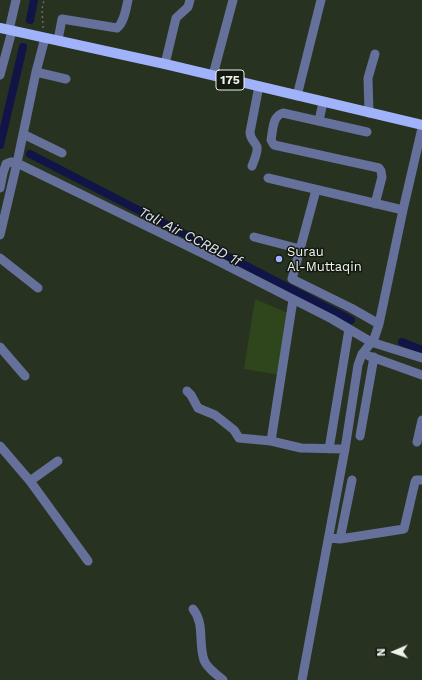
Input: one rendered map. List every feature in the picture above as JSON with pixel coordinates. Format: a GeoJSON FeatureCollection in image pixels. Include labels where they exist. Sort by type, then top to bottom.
{"type":"FeatureCollection","features":[{"type":"Feature","properties":{"kind":"main road","name":"175"},"geometry":{"type":"LineString","coordinates":[[11,30],[214,75],[422,126]]}},
{"type":"Feature","properties":{"kind":"street"},"geometry":{"type":"LineString","coordinates":[[0,75],[11,30],[16,0]]}},
{"type":"Feature","properties":{"kind":"street"},"geometry":{"type":"LineString","coordinates":[[58,40],[61,20],[64,19],[117,28],[120,26],[122,21],[128,0]]}},
{"type":"Feature","properties":{"kind":"street"},"geometry":{"type":"LineString","coordinates":[[166,64],[176,18],[188,7],[190,0]]}},
{"type":"Feature","properties":{"kind":"street"},"geometry":{"type":"LineString","coordinates":[[214,75],[233,0]]}},
{"type":"Feature","properties":{"kind":"street"},"geometry":{"type":"LineString","coordinates":[[297,96],[321,0]]}},
{"type":"Feature","properties":{"kind":"street"},"geometry":{"type":"LineString","coordinates":[[0,235],[17,163],[42,38]]}},
{"type":"Feature","properties":{"kind":"street"},"geometry":{"type":"LineString","coordinates":[[369,113],[368,78],[375,54]]}},
{"type":"Feature","properties":{"kind":"street"},"geometry":{"type":"LineString","coordinates":[[36,72],[66,79]]}},
{"type":"Feature","properties":{"kind":"street"},"geometry":{"type":"LineString","coordinates":[[252,166],[257,151],[257,146],[251,139],[250,132],[259,86]]}},
{"type":"Feature","properties":{"kind":"street"},"geometry":{"type":"LineString","coordinates":[[319,121],[323,102]]}},
{"type":"Feature","properties":{"kind":"street"},"geometry":{"type":"LineString","coordinates":[[366,132],[287,113],[279,114],[275,118],[271,140],[274,145],[375,167],[381,170],[382,177],[375,204]]}},
{"type":"Feature","properties":{"kind":"street"},"geometry":{"type":"LineString","coordinates":[[302,680],[345,449],[358,365],[362,354],[374,339],[379,324],[422,126]]}},
{"type":"Feature","properties":{"kind":"street"},"geometry":{"type":"LineString","coordinates":[[23,134],[62,153]]}},
{"type":"Feature","properties":{"kind":"street"},"geometry":{"type":"LineString","coordinates":[[0,188],[6,164],[11,162],[17,163],[210,257],[332,319],[371,342],[422,358]]}},
{"type":"Feature","properties":{"kind":"street"},"geometry":{"type":"LineString","coordinates":[[268,178],[403,210]]}},
{"type":"Feature","properties":{"kind":"street"},"geometry":{"type":"LineString","coordinates":[[316,190],[291,276],[293,280],[351,308],[379,324]]}},
{"type":"Feature","properties":{"kind":"street"},"geometry":{"type":"LineString","coordinates":[[254,237],[300,249]]}},
{"type":"Feature","properties":{"kind":"street"},"geometry":{"type":"LineString","coordinates":[[0,258],[38,288]]}},
{"type":"Feature","properties":{"kind":"street"},"geometry":{"type":"LineString","coordinates":[[271,441],[294,300]]}},
{"type":"Feature","properties":{"kind":"street"},"geometry":{"type":"LineString","coordinates":[[329,449],[349,329]]}},
{"type":"Feature","properties":{"kind":"street"},"geometry":{"type":"LineString","coordinates":[[0,347],[25,376]]}},
{"type":"Feature","properties":{"kind":"street"},"geometry":{"type":"LineString","coordinates":[[362,354],[422,374]]}},
{"type":"Feature","properties":{"kind":"street"},"geometry":{"type":"LineString","coordinates":[[360,436],[374,357]]}},
{"type":"Feature","properties":{"kind":"street"},"geometry":{"type":"LineString","coordinates":[[187,391],[198,408],[215,416],[234,430],[239,438],[271,441],[301,448],[345,449]]}},
{"type":"Feature","properties":{"kind":"street"},"geometry":{"type":"LineString","coordinates":[[418,442],[422,420]]}},
{"type":"Feature","properties":{"kind":"street"},"geometry":{"type":"LineString","coordinates":[[0,446],[30,481],[88,561]]}},
{"type":"Feature","properties":{"kind":"street"},"geometry":{"type":"LineString","coordinates":[[30,481],[58,461]]}},
{"type":"Feature","properties":{"kind":"street"},"geometry":{"type":"LineString","coordinates":[[340,539],[352,480]]}},
{"type":"Feature","properties":{"kind":"street"},"geometry":{"type":"LineString","coordinates":[[329,538],[340,539],[404,529],[419,480]]}},
{"type":"Feature","properties":{"kind":"street"},"geometry":{"type":"LineString","coordinates":[[192,609],[199,617],[204,659],[208,667],[224,680]]}},
{"type":"Feature","properties":{"kind":"path"},"geometry":{"type":"LineString","coordinates":[[42,38],[42,9],[44,0]]}},
{"type":"Feature","properties":{"kind":"green space"},"geometry":{"type":"Polygon","coordinates":[[[255,299],[290,314],[280,375],[244,369],[255,299]]]}},
{"type":"Feature","properties":{"kind":"waterway"},"geometry":{"type":"LineString","coordinates":[[30,20],[34,0]]}},
{"type":"Feature","properties":{"kind":"waterway"},"geometry":{"type":"LineString","coordinates":[[0,145],[23,47]]}},
{"type":"Feature","properties":{"kind":"waterway","name":"Tali Air CCRBD 1f"},"geometry":{"type":"LineString","coordinates":[[30,154],[351,320]]}},
{"type":"Feature","properties":{"kind":"waterway","name":"Tali Air CCRBD 1f"},"geometry":{"type":"LineString","coordinates":[[402,342],[422,350]]}},
{"type":"Feature","properties":{"kind":"place","name":"Surau Al-Muttaqin"},"geometry":{"type":"Point","coordinates":[279,259]}}]}
